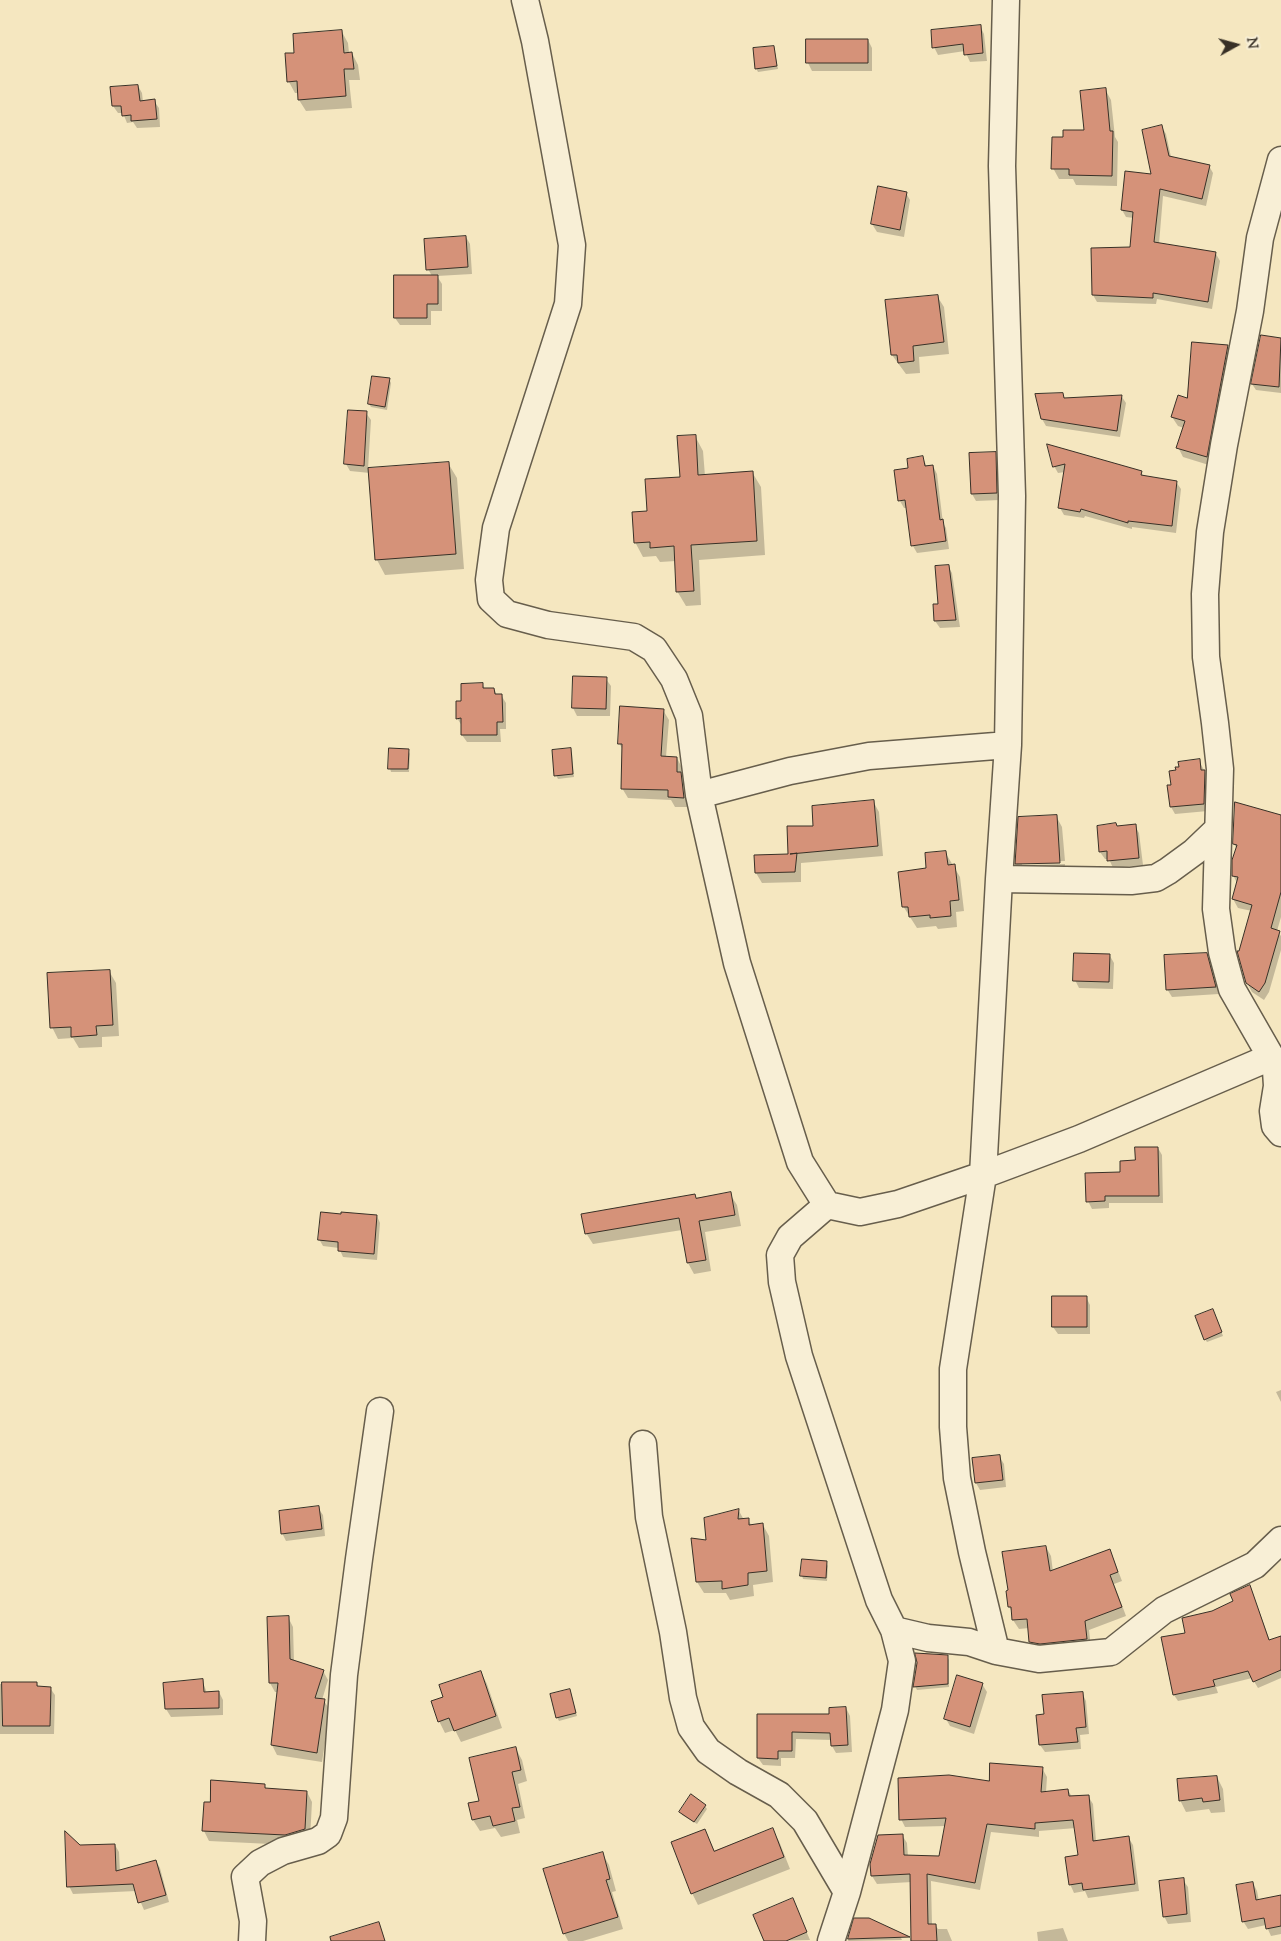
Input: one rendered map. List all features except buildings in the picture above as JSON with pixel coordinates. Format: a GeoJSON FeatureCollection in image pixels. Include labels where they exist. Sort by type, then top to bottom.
{"type":"FeatureCollection","features":[{"type":"Feature","properties":{"kind":"street"},"geometry":{"type":"LineString","coordinates":[[525,0],[535,41],[572,246],[568,304],[496,528],[489,580],[491,599],[507,614],[548,625],[634,637],[654,649],[674,679],[688,716],[699,796],[737,963],[800,1162],[827,1205],[860,1212],[898,1204],[1079,1139],[1271,1056]]}},
{"type":"Feature","properties":{"kind":"street"},"geometry":{"type":"LineString","coordinates":[[996,1651],[972,1552],[957,1478],[953,1427],[952,1369],[983,1175],[1008,744],[1012,496],[1002,166],[1006,0]]}},
{"type":"Feature","properties":{"kind":"street"},"geometry":{"type":"LineString","coordinates":[[1281,160],[1270,238],[1250,311],[1224,445],[1210,532],[1205,594],[1206,657],[1220,769],[1216,909],[1222,952],[1232,989],[1271,1056],[1276,1070],[1277,1086],[1273,1111],[1275,1126],[1281,1134]]}},
{"type":"Feature","properties":{"kind":"street"},"geometry":{"type":"LineString","coordinates":[[699,796],[790,771],[869,756],[1008,744]]}},
{"type":"Feature","properties":{"kind":"street"},"geometry":{"type":"LineString","coordinates":[[999,879],[1131,881],[1156,878],[1194,852],[1217,830]]}},
{"type":"Feature","properties":{"kind":"street"},"geometry":{"type":"LineString","coordinates":[[827,1205],[790,1237],[780,1255],[782,1282],[799,1356],[879,1600],[894,1630],[902,1660],[895,1710],[847,1892],[831,1941]]}},
{"type":"Feature","properties":{"kind":"street"},"geometry":{"type":"LineString","coordinates":[[252,1941],[253,1921],[245,1877],[260,1863],[283,1851],[318,1841],[328,1834],[334,1818],[344,1675],[380,1411]]}},
{"type":"Feature","properties":{"kind":"street"},"geometry":{"type":"LineString","coordinates":[[643,1444],[649,1516],[673,1632],[683,1698],[691,1727],[708,1750],[738,1772],[779,1795],[805,1821],[847,1892]]}},
{"type":"Feature","properties":{"kind":"street"},"geometry":{"type":"LineString","coordinates":[[894,1630],[928,1638],[969,1642],[996,1651],[1039,1659],[1111,1652],[1164,1610],[1255,1565],[1281,1540]]}}]}
